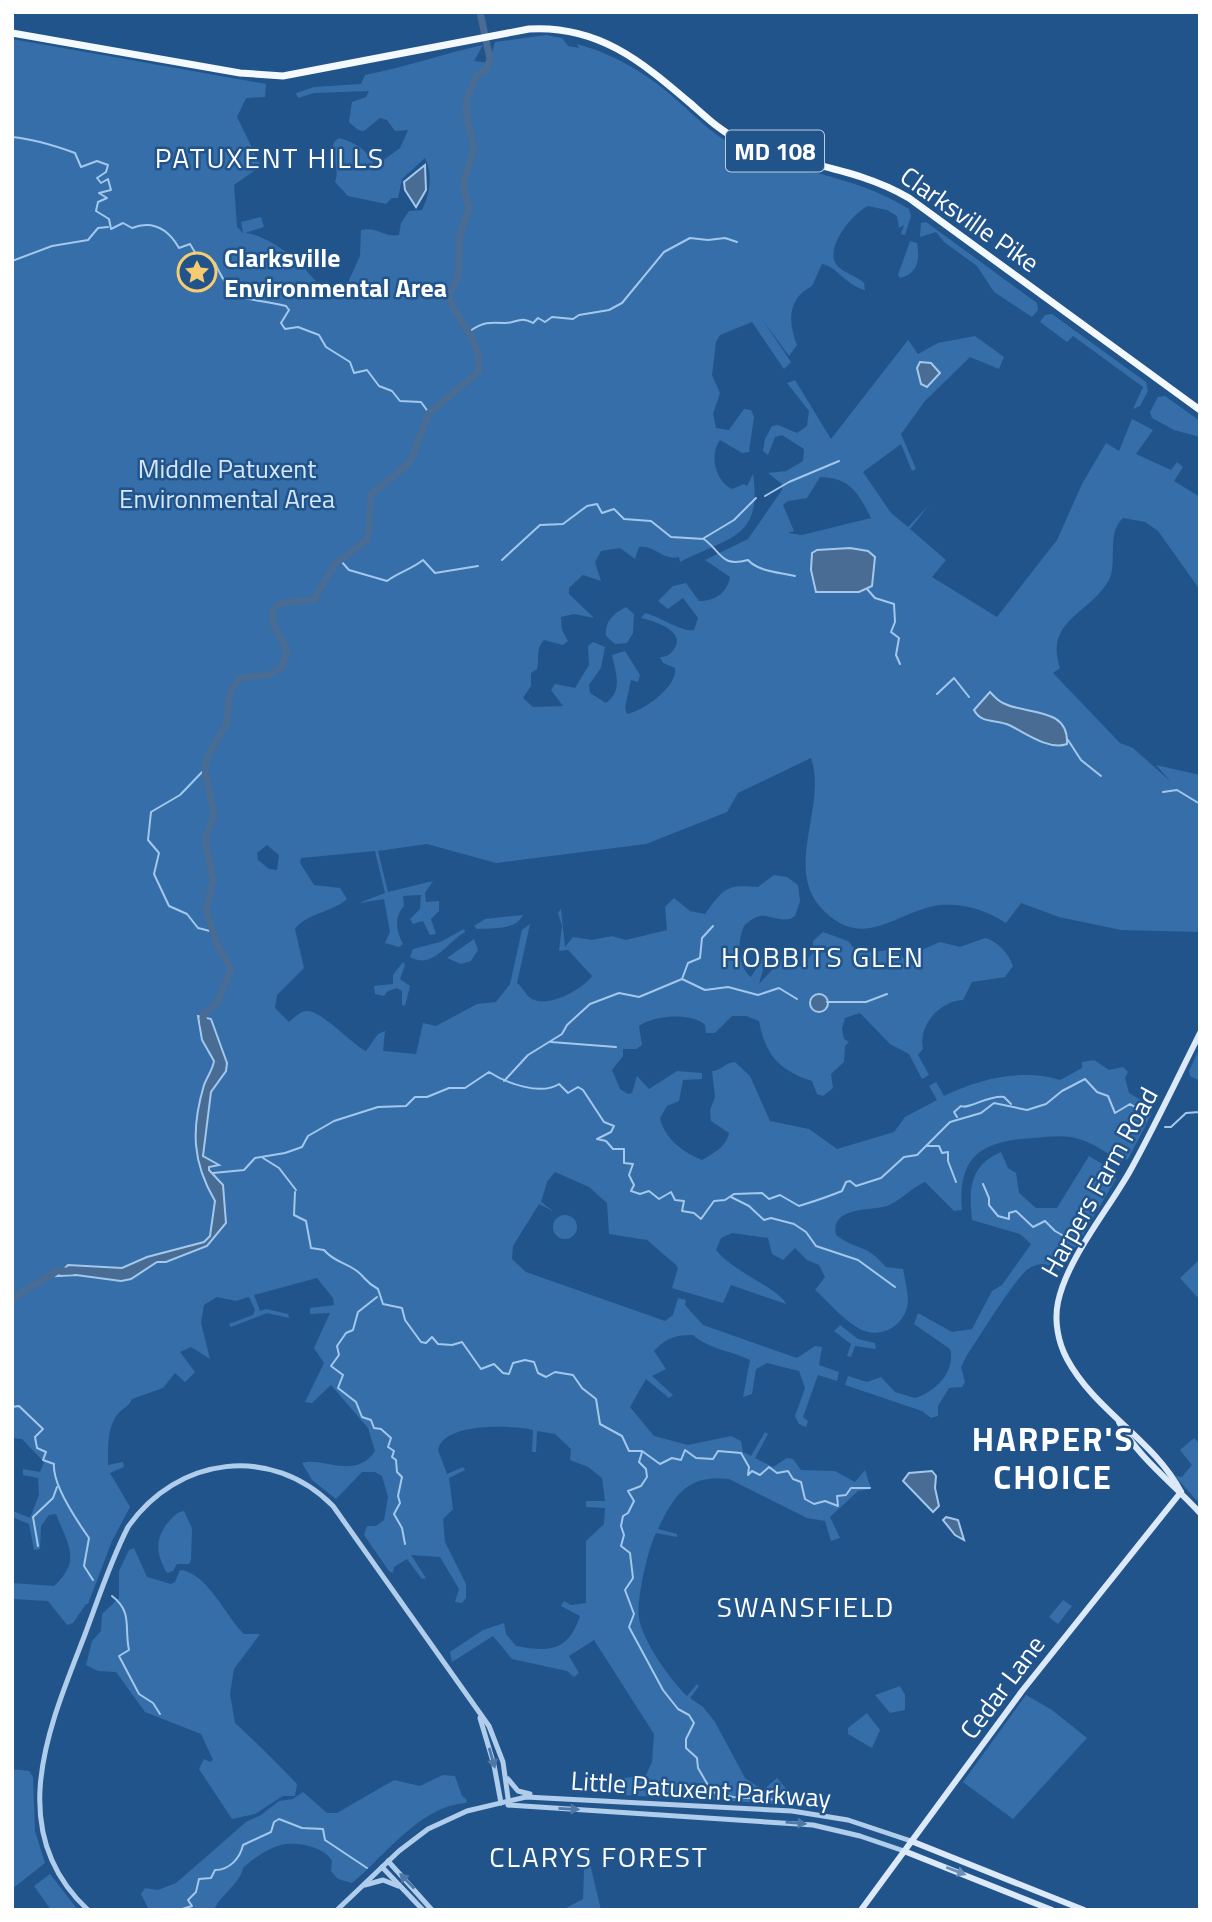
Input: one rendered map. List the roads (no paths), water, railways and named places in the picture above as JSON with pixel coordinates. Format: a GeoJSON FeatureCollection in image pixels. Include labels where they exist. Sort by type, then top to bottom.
{"type":"FeatureCollection","features":[{"type":"Feature","properties":{"kind":"main road","name":"Clarksville Pike"},"geometry":{"type":"LineString","coordinates":[[12,33],[240,73],[283,76],[496,35],[553,29],[584,34],[608,42],[641,62],[715,125],[738,140],[849,172],[892,188],[1200,410]]}},
{"type":"Feature","properties":{"kind":"main road","name":"Harpers Farm Road"},"geometry":{"type":"LineString","coordinates":[[1200,1033],[1144,1145],[1069,1272],[1058,1300],[1057,1327],[1066,1357],[1200,1513]]}},
{"type":"Feature","properties":{"kind":"main road","name":"Cedar Lane"},"geometry":{"type":"LineString","coordinates":[[861,1910],[1022,1691],[1181,1492]]}},
{"type":"Feature","properties":{"kind":"main road","name":"Little Patuxent Parkway"},"geometry":{"type":"LineString","coordinates":[[911,1841],[1084,1910]]}},
{"type":"Feature","properties":{"kind":"main road","name":"Little Patuxent Parkway"},"geometry":{"type":"LineString","coordinates":[[904,1851],[1052,1910]]}},
{"type":"Feature","properties":{"kind":"street"},"geometry":{"type":"LineString","coordinates":[[88,1910],[60,1877],[44,1840],[39,1799],[43,1754],[56,1711],[122,1539],[153,1497],[184,1477],[221,1466],[255,1465],[287,1474],[317,1491],[342,1516],[495,1738],[505,1772],[509,1803]]}},
{"type":"Feature","properties":{"kind":"street"},"geometry":{"type":"LineString","coordinates":[[337,1910],[408,1843],[441,1821],[501,1803],[494,1765],[478,1714]]}},
{"type":"Feature","properties":{"kind":"street"},"geometry":{"type":"LineString","coordinates":[[505,1772],[512,1786],[521,1793],[548,1797]]}},
{"type":"Feature","properties":{"kind":"street","name":"Little Patuxent Parkway"},"geometry":{"type":"LineString","coordinates":[[509,1803],[548,1797],[792,1811],[848,1820],[911,1841]]}},
{"type":"Feature","properties":{"kind":"street","name":"Little Patuxent Parkway"},"geometry":{"type":"LineString","coordinates":[[501,1803],[802,1824],[844,1831],[904,1851]]}},
{"type":"Feature","properties":{"kind":"street"},"geometry":{"type":"LineString","coordinates":[[388,1861],[432,1910]]}},
{"type":"Feature","properties":{"kind":"street"},"geometry":{"type":"LineString","coordinates":[[383,1867],[423,1910]]}},
{"type":"Feature","properties":{"kind":"street"},"geometry":{"type":"LineString","coordinates":[[362,1886],[383,1880],[406,1892]]}},
{"type":"Feature","properties":{"kind":"waterway"},"geometry":{"type":"LineString","coordinates":[[204,1025],[203,1014],[217,1003],[231,969],[218,947],[206,910],[213,881],[205,839],[214,816],[205,769],[207,757],[226,725],[230,692],[240,678],[269,675],[282,667],[287,650],[273,624],[273,609],[282,603],[314,600],[335,564],[368,539],[371,495],[410,462],[429,413],[478,372],[477,350],[449,295],[458,278],[460,234],[469,209],[463,184],[474,148],[466,114],[466,101],[477,75],[486,70],[490,59],[480,12]]}},
{"type":"Feature","properties":{"kind":"waterway"},"geometry":{"type":"LineString","coordinates":[[12,137],[75,153],[81,167],[97,161],[108,165],[106,172],[97,178],[101,183],[108,179],[111,190],[99,193],[107,198],[98,202],[96,211],[109,219],[111,229],[123,223],[132,228],[153,226],[165,231],[179,248],[190,244],[196,254],[215,263],[235,293],[286,306],[289,310],[281,323],[285,329],[298,327],[319,335],[326,347],[350,362],[354,373],[367,370],[379,386],[392,391],[400,401],[421,402],[429,413]]}},
{"type":"Feature","properties":{"kind":"waterway"},"geometry":{"type":"LineString","coordinates":[[12,261],[52,246],[88,240],[98,228],[108,227]]}},
{"type":"Feature","properties":{"kind":"waterway"},"geometry":{"type":"LineString","coordinates":[[470,331],[487,323],[521,320],[533,323],[538,318],[545,322],[552,317],[573,319],[579,315],[609,310],[622,303],[664,252],[690,238],[725,238],[737,242]]}},
{"type":"Feature","properties":{"kind":"waterway"},"geometry":{"type":"LineString","coordinates":[[765,496],[789,482],[839,461]]}},
{"type":"Feature","properties":{"kind":"waterway"},"geometry":{"type":"LineString","coordinates":[[704,538],[734,520],[756,498]]}},
{"type":"Feature","properties":{"kind":"waterway"},"geometry":{"type":"LineString","coordinates":[[502,560],[540,525],[563,524],[587,506],[597,504],[602,513],[614,509],[624,519],[651,521],[671,537],[704,539],[723,558],[732,562],[748,560],[763,569],[795,576]]}},
{"type":"Feature","properties":{"kind":"waterway"},"geometry":{"type":"LineString","coordinates":[[340,560],[349,570],[387,581],[423,560],[435,573],[478,566]]}},
{"type":"Feature","properties":{"kind":"waterway"},"geometry":{"type":"LineString","coordinates":[[867,589],[875,598],[894,604],[895,622],[891,632],[899,638],[896,655],[900,664]]}},
{"type":"Feature","properties":{"kind":"waterway"},"geometry":{"type":"LineString","coordinates":[[937,694],[954,678],[969,697]]}},
{"type":"Feature","properties":{"kind":"waterway"},"geometry":{"type":"LineString","coordinates":[[1068,740],[1081,760],[1101,776]]}},
{"type":"Feature","properties":{"kind":"waterway"},"geometry":{"type":"LineString","coordinates":[[205,769],[180,795],[151,812],[148,840],[159,853],[154,874],[169,906],[187,914],[198,928],[214,932]]}},
{"type":"Feature","properties":{"kind":"waterway"},"geometry":{"type":"LineString","coordinates":[[1163,792],[1177,790],[1200,804]]}},
{"type":"Feature","properties":{"kind":"waterway"},"geometry":{"type":"LineString","coordinates":[[682,979],[688,963],[700,958],[702,938],[713,926]]}},
{"type":"Feature","properties":{"kind":"waterway"},"geometry":{"type":"LineString","coordinates":[[504,1081],[528,1055],[562,1034],[567,1025],[590,1004],[619,993],[639,997],[682,979],[705,990],[728,987],[758,995],[779,988],[797,999]]}},
{"type":"Feature","properties":{"kind":"waterway"},"geometry":{"type":"LineString","coordinates":[[827,1002],[866,1002],[887,994]]}},
{"type":"Feature","properties":{"kind":"waterway"},"geometry":{"type":"LineString","coordinates":[[551,1042],[616,1047]]}},
{"type":"Feature","properties":{"kind":"waterway"},"geometry":{"type":"LineString","coordinates":[[213,1173],[244,1170],[255,1158],[302,1147],[308,1136],[334,1121],[378,1107],[406,1106],[415,1097],[427,1097],[449,1088],[465,1088],[489,1072],[524,1087],[543,1089],[559,1084],[568,1093],[578,1087],[583,1090],[604,1122],[614,1126],[611,1132],[597,1139],[606,1141],[613,1149],[624,1149],[624,1163],[633,1164],[629,1175],[634,1185],[631,1191],[640,1194],[649,1191],[659,1199],[671,1192],[675,1200],[684,1201],[682,1211],[694,1213],[701,1219],[714,1201],[725,1200],[734,1194],[762,1193],[769,1199],[780,1195],[799,1206],[842,1191],[846,1182],[850,1181],[856,1186],[881,1178],[904,1157],[917,1155],[950,1122],[981,1113],[994,1103],[1027,1110],[1046,1104],[1062,1091],[1085,1079],[1097,1092],[1108,1096],[1115,1113],[1130,1104],[1148,1115]]}},
{"type":"Feature","properties":{"kind":"waterway"},"geometry":{"type":"LineString","coordinates":[[957,1117],[954,1112],[961,1106],[992,1098],[1004,1097],[1011,1104]]}},
{"type":"Feature","properties":{"kind":"waterway"},"geometry":{"type":"LineString","coordinates":[[1165,1127],[1171,1127],[1186,1113],[1200,1112]]}},
{"type":"Feature","properties":{"kind":"waterway"},"geometry":{"type":"LineString","coordinates":[[926,1146],[939,1146],[942,1153],[948,1152],[948,1161],[956,1182]]}},
{"type":"Feature","properties":{"kind":"waterway"},"geometry":{"type":"LineString","coordinates":[[263,1158],[279,1168],[296,1190]]}},
{"type":"Feature","properties":{"kind":"waterway"},"geometry":{"type":"LineString","coordinates":[[983,1184],[989,1205],[998,1216],[1009,1219],[1009,1213],[1016,1211],[1033,1227],[1045,1221],[1055,1231],[1076,1243]]}},
{"type":"Feature","properties":{"kind":"waterway"},"geometry":{"type":"LineString","coordinates":[[295,1192],[294,1215],[306,1221],[311,1248],[324,1250],[357,1271],[378,1289],[383,1304],[402,1308],[405,1320],[421,1342],[426,1343],[432,1337],[438,1344],[452,1345],[462,1342],[481,1369],[494,1364],[503,1373],[509,1374],[513,1363],[525,1360],[534,1362],[538,1373],[546,1377],[555,1372],[573,1375],[582,1388],[596,1399],[600,1424],[622,1436],[629,1451],[642,1451],[660,1464],[672,1458],[681,1460],[685,1450],[696,1458],[713,1459],[718,1451],[741,1453],[749,1467],[748,1475],[752,1471],[760,1475],[769,1467],[777,1473],[788,1471],[793,1479],[801,1482],[805,1499],[814,1504],[825,1501],[838,1506],[837,1496],[846,1495],[851,1488],[870,1488]]}},
{"type":"Feature","properties":{"kind":"waterway"},"geometry":{"type":"LineString","coordinates":[[731,1197],[749,1206],[764,1220],[771,1218],[794,1224],[806,1232],[816,1246],[858,1260],[895,1287]]}},
{"type":"Feature","properties":{"kind":"waterway"},"geometry":{"type":"LineString","coordinates":[[12,1299],[57,1271],[72,1271]]}},
{"type":"Feature","properties":{"kind":"waterway"},"geometry":{"type":"LineString","coordinates":[[377,1297],[358,1312],[353,1330],[346,1333],[337,1346],[339,1355],[331,1366],[343,1375],[338,1388],[356,1402],[362,1417],[371,1420],[374,1428],[381,1429],[391,1438],[388,1447],[394,1451],[392,1457],[396,1460],[397,1472],[402,1477],[398,1496],[400,1503],[394,1514],[402,1528],[405,1544]]}},
{"type":"Feature","properties":{"kind":"waterway"},"geometry":{"type":"LineString","coordinates":[[12,1407],[19,1406],[43,1429],[35,1437],[37,1448],[46,1452],[43,1460],[54,1464],[54,1473],[61,1492],[89,1538],[84,1566],[93,1580]]}},
{"type":"Feature","properties":{"kind":"waterway"},"geometry":{"type":"LineString","coordinates":[[642,1452],[639,1462],[646,1469],[647,1477],[641,1486],[628,1491],[634,1501],[628,1513],[623,1516],[621,1526],[624,1535],[621,1546],[630,1553],[633,1578],[625,1590],[634,1614],[629,1627],[663,1690],[694,1723],[686,1739],[686,1748],[697,1758],[698,1768],[712,1792],[733,1797],[782,1800]]}},
{"type":"Feature","properties":{"kind":"waterway"},"geometry":{"type":"LineString","coordinates":[[38,1546],[33,1517],[53,1498],[57,1487]]}},
{"type":"Feature","properties":{"kind":"waterway"},"geometry":{"type":"LineString","coordinates":[[112,1596],[123,1608],[126,1620],[129,1650],[119,1656],[139,1694],[153,1703],[160,1714]]}},
{"type":"Feature","properties":{"kind":"waterway"},"geometry":{"type":"LineString","coordinates":[[179,1910],[192,1906],[188,1900],[196,1892],[199,1879],[211,1878],[215,1870],[230,1866],[237,1859],[243,1845],[271,1832],[274,1822],[279,1819],[302,1828],[323,1829],[325,1840],[367,1868]]}},
{"type":"Feature","properties":{"kind":"place","name":"Clarksville Environmental Area"},"geometry":{"type":"Point","coordinates":[197,272]}},
{"type":"Feature","properties":{"kind":"district","name":"PATUXENT HILLS"},"geometry":{"type":"Point","coordinates":[270,157]}},
{"type":"Feature","properties":{"kind":"district","name":"HOBBITS GLEN"},"geometry":{"type":"Point","coordinates":[823,956]}},
{"type":"Feature","properties":{"kind":"district","name":"HARPER'S CHOICE"},"geometry":{"type":"Point","coordinates":[1053,1458]}},
{"type":"Feature","properties":{"kind":"district","name":"SWANSFIELD"},"geometry":{"type":"Point","coordinates":[806,1606]}},
{"type":"Feature","properties":{"kind":"district","name":"CLARYS FOREST"},"geometry":{"type":"Point","coordinates":[599,1856]}},
{"type":"Feature","properties":{"kind":"park label","name":"Middle Patuxent Environmental Area"},"geometry":{"type":"Point","coordinates":[227,483]}}]}
